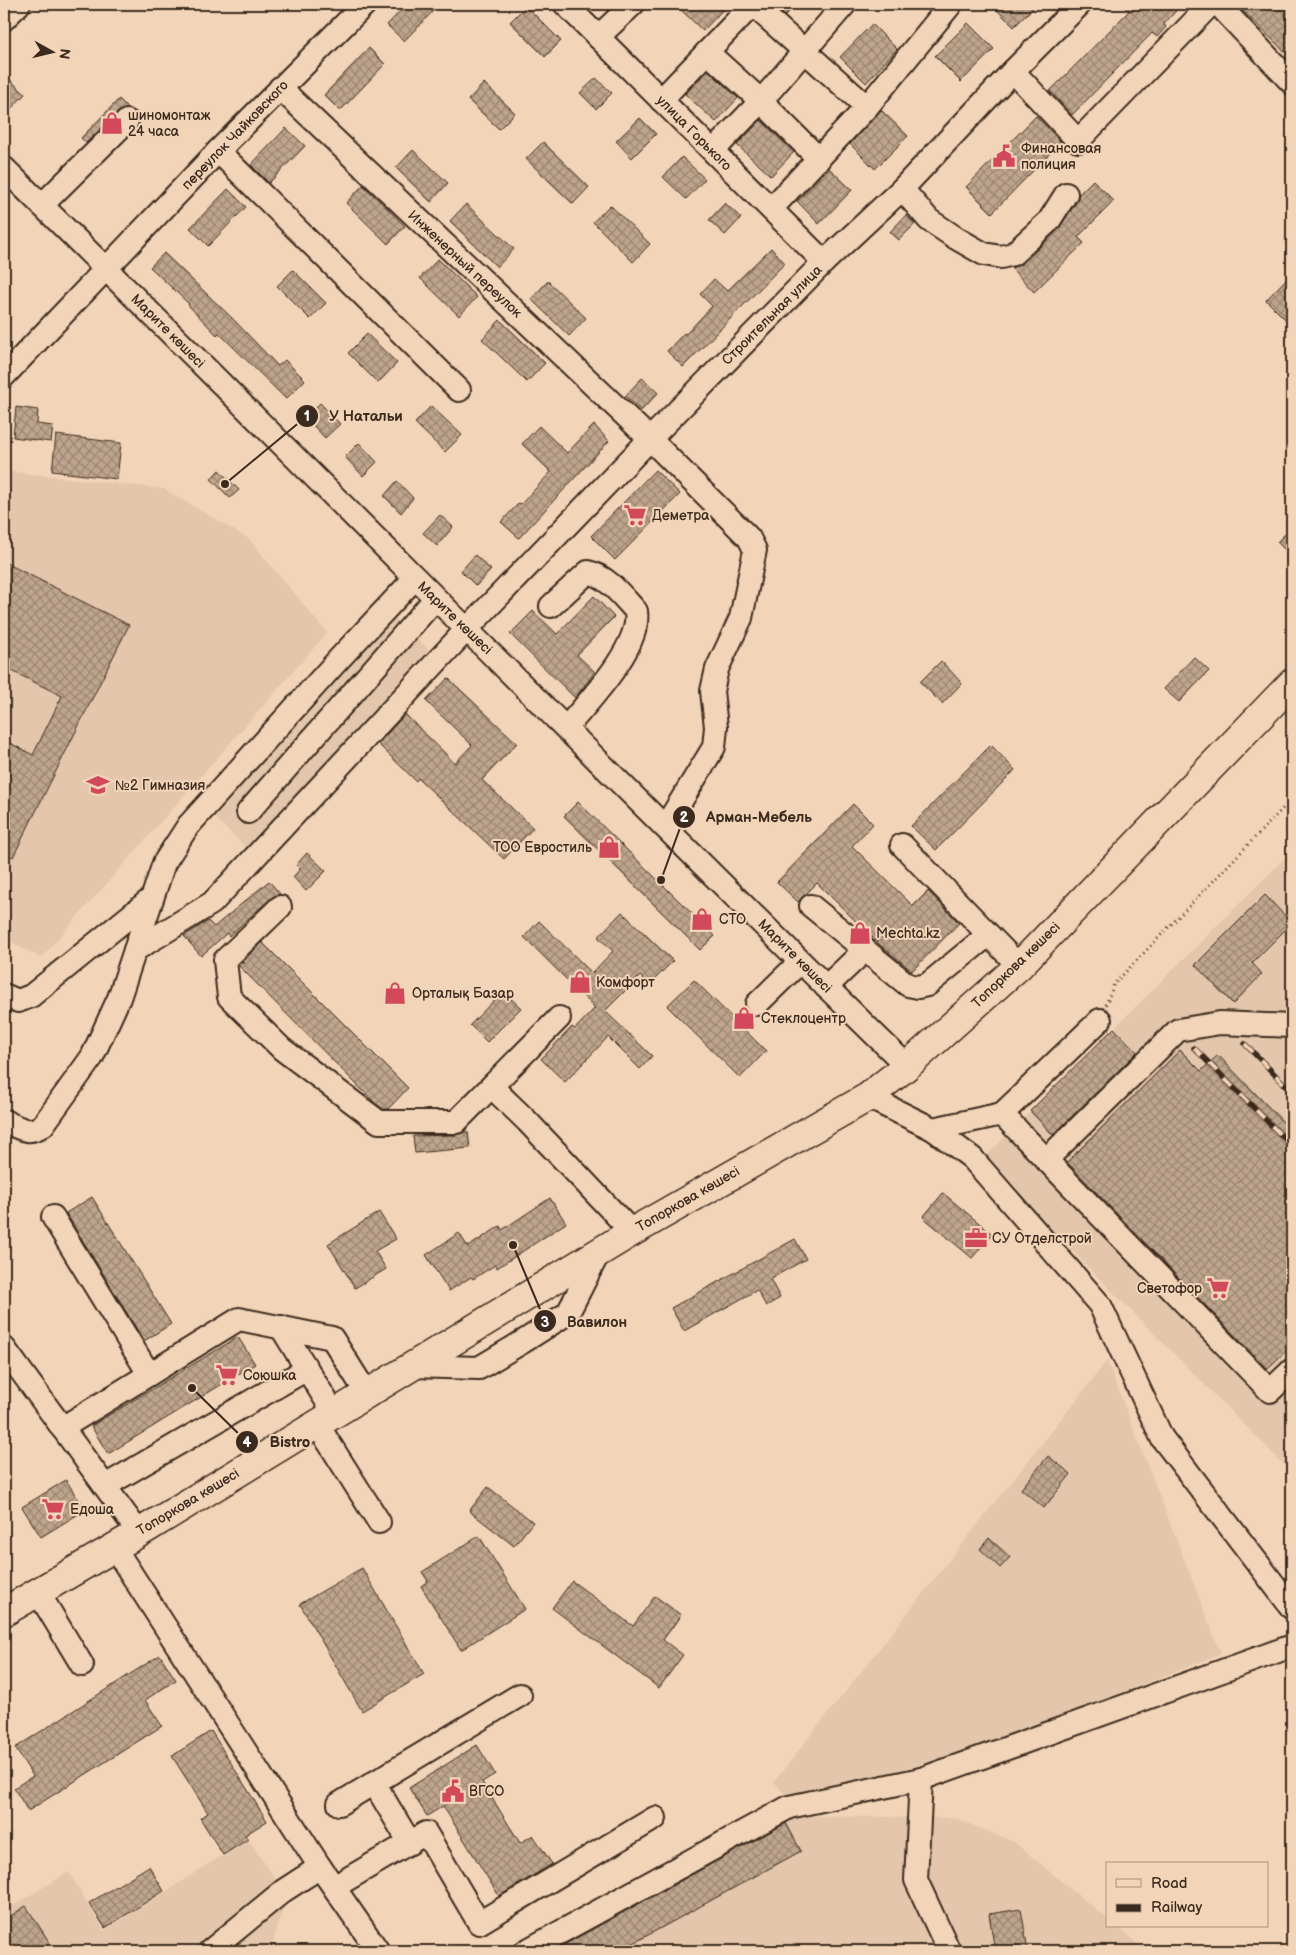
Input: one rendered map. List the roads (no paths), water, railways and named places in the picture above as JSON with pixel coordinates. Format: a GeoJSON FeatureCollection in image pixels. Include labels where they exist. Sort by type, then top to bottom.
{"type":"FeatureCollection","features":[{"type":"Feature","properties":{"kind":"highway","name":"Топоркова көшесі"},"geometry":{"type":"LineString","coordinates":[[19,1603],[139,1533],[632,1232],[868,1097],[907,1066],[1018,966],[1292,684]]}},
{"type":"Feature","properties":{"kind":"street"},"geometry":{"type":"LineString","coordinates":[[4,19],[19,4]]}},
{"type":"Feature","properties":{"kind":"street","name":"переулок Чайковского"},"geometry":{"type":"LineString","coordinates":[[4,376],[218,151],[365,4]]}},
{"type":"Feature","properties":{"kind":"street","name":"улица Горького"},"geometry":{"type":"LineString","coordinates":[[565,4],[824,262]]}},
{"type":"Feature","properties":{"kind":"street"},"geometry":{"type":"LineString","coordinates":[[598,38],[632,4]]}},
{"type":"Feature","properties":{"kind":"street"},"geometry":{"type":"LineString","coordinates":[[661,100],[753,4],[867,107]]}},
{"type":"Feature","properties":{"kind":"street"},"geometry":{"type":"LineString","coordinates":[[713,151],[761,101],[845,4]]}},
{"type":"Feature","properties":{"kind":"street"},"geometry":{"type":"LineString","coordinates":[[771,209],[867,107],[951,4]]}},
{"type":"Feature","properties":{"kind":"street","name":"Строительная улица"},"geometry":{"type":"LineString","coordinates":[[134,950],[212,903],[467,629],[650,439],[824,262],[902,188],[1013,71],[1080,4]]}},
{"type":"Feature","properties":{"kind":"street"},"geometry":{"type":"LineString","coordinates":[[1013,71],[1078,141],[1211,4]]}},
{"type":"Feature","properties":{"kind":"street"},"geometry":{"type":"LineString","coordinates":[[1218,4],[1292,83]]}},
{"type":"Feature","properties":{"kind":"street"},"geometry":{"type":"LineString","coordinates":[[707,52],[761,101],[819,159]]}},
{"type":"Feature","properties":{"kind":"street","name":"Инженерный переулок"},"geometry":{"type":"LineString","coordinates":[[280,88],[650,439],[749,538],[755,550],[741,618],[717,669],[712,691],[716,727],[714,747],[665,827]]}},
{"type":"Feature","properties":{"kind":"street"},"geometry":{"type":"LineString","coordinates":[[42,206],[127,121]]}},
{"type":"Feature","properties":{"kind":"street"},"geometry":{"type":"LineString","coordinates":[[218,151],[459,390]]}},
{"type":"Feature","properties":{"kind":"street","name":"Марите көшесі"},"geometry":{"type":"LineString","coordinates":[[4,168],[414,579],[467,629],[826,988],[907,1066]]}},
{"type":"Feature","properties":{"kind":"street"},"geometry":{"type":"LineString","coordinates":[[902,188],[929,220],[984,254],[1001,257],[1014,254],[1049,221],[1066,194]]}},
{"type":"Feature","properties":{"kind":"street"},"geometry":{"type":"LineString","coordinates":[[551,606],[588,572],[596,574],[606,582],[636,611],[637,617],[633,636],[626,650],[607,678],[566,728]]}},
{"type":"Feature","properties":{"kind":"street"},"geometry":{"type":"LineString","coordinates":[[4,1121],[26,1131],[35,1131],[43,1126],[92,1057],[119,998],[164,863],[188,826],[414,579]]}},
{"type":"Feature","properties":{"kind":"street"},"geometry":{"type":"LineString","coordinates":[[248,812],[435,599]]}},
{"type":"Feature","properties":{"kind":"street"},"geometry":{"type":"LineString","coordinates":[[902,845],[1018,966]]}},
{"type":"Feature","properties":{"kind":"street"},"geometry":{"type":"LineString","coordinates":[[4,995],[18,1001],[32,996],[152,898]]}},
{"type":"Feature","properties":{"kind":"street"},"geometry":{"type":"LineString","coordinates":[[811,906],[908,985],[918,987],[927,985],[988,934]]}},
{"type":"Feature","properties":{"kind":"street"},"geometry":{"type":"LineString","coordinates":[[280,907],[225,960],[228,997],[282,1050],[379,1122],[456,1122],[559,1018]]}},
{"type":"Feature","properties":{"kind":"street"},"geometry":{"type":"LineString","coordinates":[[826,988],[865,950]]}},
{"type":"Feature","properties":{"kind":"street"},"geometry":{"type":"LineString","coordinates":[[757,1004],[800,962]]}},
{"type":"Feature","properties":{"kind":"street"},"geometry":{"type":"LineString","coordinates":[[933,1129],[1002,1114],[1100,1020]]}},
{"type":"Feature","properties":{"kind":"street"},"geometry":{"type":"LineString","coordinates":[[1046,1160],[1178,1030],[1220,1023],[1292,1026]]}},
{"type":"Feature","properties":{"kind":"street"},"geometry":{"type":"LineString","coordinates":[[492,1087],[527,1120],[632,1232]]}},
{"type":"Feature","properties":{"kind":"street"},"geometry":{"type":"LineString","coordinates":[[868,1097],[933,1129],[972,1158],[1100,1305],[1162,1438],[1292,1608]]}},
{"type":"Feature","properties":{"kind":"street"},"geometry":{"type":"LineString","coordinates":[[1002,1114],[1270,1391],[1292,1370]]}},
{"type":"Feature","properties":{"kind":"street"},"geometry":{"type":"LineString","coordinates":[[53,1217],[149,1374]]}},
{"type":"Feature","properties":{"kind":"street"},"geometry":{"type":"LineString","coordinates":[[412,1366],[479,1368],[568,1313],[599,1252]]}},
{"type":"Feature","properties":{"kind":"street"},"geometry":{"type":"LineString","coordinates":[[62,1428],[240,1319],[332,1338],[367,1394]]}},
{"type":"Feature","properties":{"kind":"street"},"geometry":{"type":"LineString","coordinates":[[280,1327],[308,1369],[326,1418],[379,1522]]}},
{"type":"Feature","properties":{"kind":"street"},"geometry":{"type":"LineString","coordinates":[[4,1348],[139,1533]]}},
{"type":"Feature","properties":{"kind":"street"},"geometry":{"type":"LineString","coordinates":[[105,1486],[308,1369]]}},
{"type":"Feature","properties":{"kind":"street"},"geometry":{"type":"LineString","coordinates":[[114,1547],[320,1867],[378,1951]]}},
{"type":"Feature","properties":{"kind":"street"},"geometry":{"type":"LineString","coordinates":[[4,1629],[19,1603],[82,1665]]}},
{"type":"Feature","properties":{"kind":"street"},"geometry":{"type":"LineString","coordinates":[[526,1951],[789,1807],[921,1780],[1292,1646]]}},
{"type":"Feature","properties":{"kind":"street"},"geometry":{"type":"LineString","coordinates":[[339,1804],[520,1695]]}},
{"type":"Feature","properties":{"kind":"street"},"geometry":{"type":"LineString","coordinates":[[921,1780],[916,1880],[949,1951]]}},
{"type":"Feature","properties":{"kind":"street"},"geometry":{"type":"LineString","coordinates":[[374,1783],[410,1843]]}},
{"type":"Feature","properties":{"kind":"street"},"geometry":{"type":"LineString","coordinates":[[334,1887],[426,1833],[479,1923],[655,1818]]}},
{"type":"Feature","properties":{"kind":"street"},"geometry":{"type":"LineString","coordinates":[[210,1951],[283,1891],[320,1867]]}},
{"type":"Feature","properties":{"kind":"railway"},"geometry":{"type":"LineString","coordinates":[[1245,1044],[1292,1092]]}},
{"type":"Feature","properties":{"kind":"railway"},"geometry":{"type":"LineString","coordinates":[[1194,1048],[1292,1146]]}},
{"type":"Feature","properties":{"kind":"place","name":"шиномонтаж 24 часа"},"geometry":{"type":"Point","coordinates":[112,123]}},
{"type":"Feature","properties":{"kind":"place","name":"Финансовая полиция"},"geometry":{"type":"Point","coordinates":[1004,156]}},
{"type":"Feature","properties":{"kind":"place","name":"У Натальи"},"geometry":{"type":"Point","coordinates":[225,484]}},
{"type":"Feature","properties":{"kind":"place","name":"Деметра"},"geometry":{"type":"Point","coordinates":[635,515]}},
{"type":"Feature","properties":{"kind":"place","name":"№2 Гимназия"},"geometry":{"type":"Point","coordinates":[98,785]}},
{"type":"Feature","properties":{"kind":"place","name":"ТОО Евростиль"},"geometry":{"type":"Point","coordinates":[609,847]}},
{"type":"Feature","properties":{"kind":"place","name":"Арман-Мебель"},"geometry":{"type":"Point","coordinates":[661,880]}},
{"type":"Feature","properties":{"kind":"place","name":"СТО"},"geometry":{"type":"Point","coordinates":[702,919]}},
{"type":"Feature","properties":{"kind":"place","name":"Mechta.kz"},"geometry":{"type":"Point","coordinates":[860,933]}},
{"type":"Feature","properties":{"kind":"place","name":"Комфорт"},"geometry":{"type":"Point","coordinates":[580,982]}},
{"type":"Feature","properties":{"kind":"place","name":"Орталық Базар"},"geometry":{"type":"Point","coordinates":[395,993]}},
{"type":"Feature","properties":{"kind":"place","name":"Стеклоцентр"},"geometry":{"type":"Point","coordinates":[744,1018]}},
{"type":"Feature","properties":{"kind":"place","name":"СУ Отделстрой"},"geometry":{"type":"Point","coordinates":[976,1238]}},
{"type":"Feature","properties":{"kind":"place","name":"Вавилон"},"geometry":{"type":"Point","coordinates":[513,1245]}},
{"type":"Feature","properties":{"kind":"place","name":"Светофор"},"geometry":{"type":"Point","coordinates":[1218,1288]}},
{"type":"Feature","properties":{"kind":"place","name":"Союшка"},"geometry":{"type":"Point","coordinates":[227,1375]}},
{"type":"Feature","properties":{"kind":"place","name":"Bistro"},"geometry":{"type":"Point","coordinates":[192,1388]}},
{"type":"Feature","properties":{"kind":"place","name":"Едоша"},"geometry":{"type":"Point","coordinates":[53,1509]}},
{"type":"Feature","properties":{"kind":"place","name":"ВГСО"},"geometry":{"type":"Point","coordinates":[453,1791]}}]}
